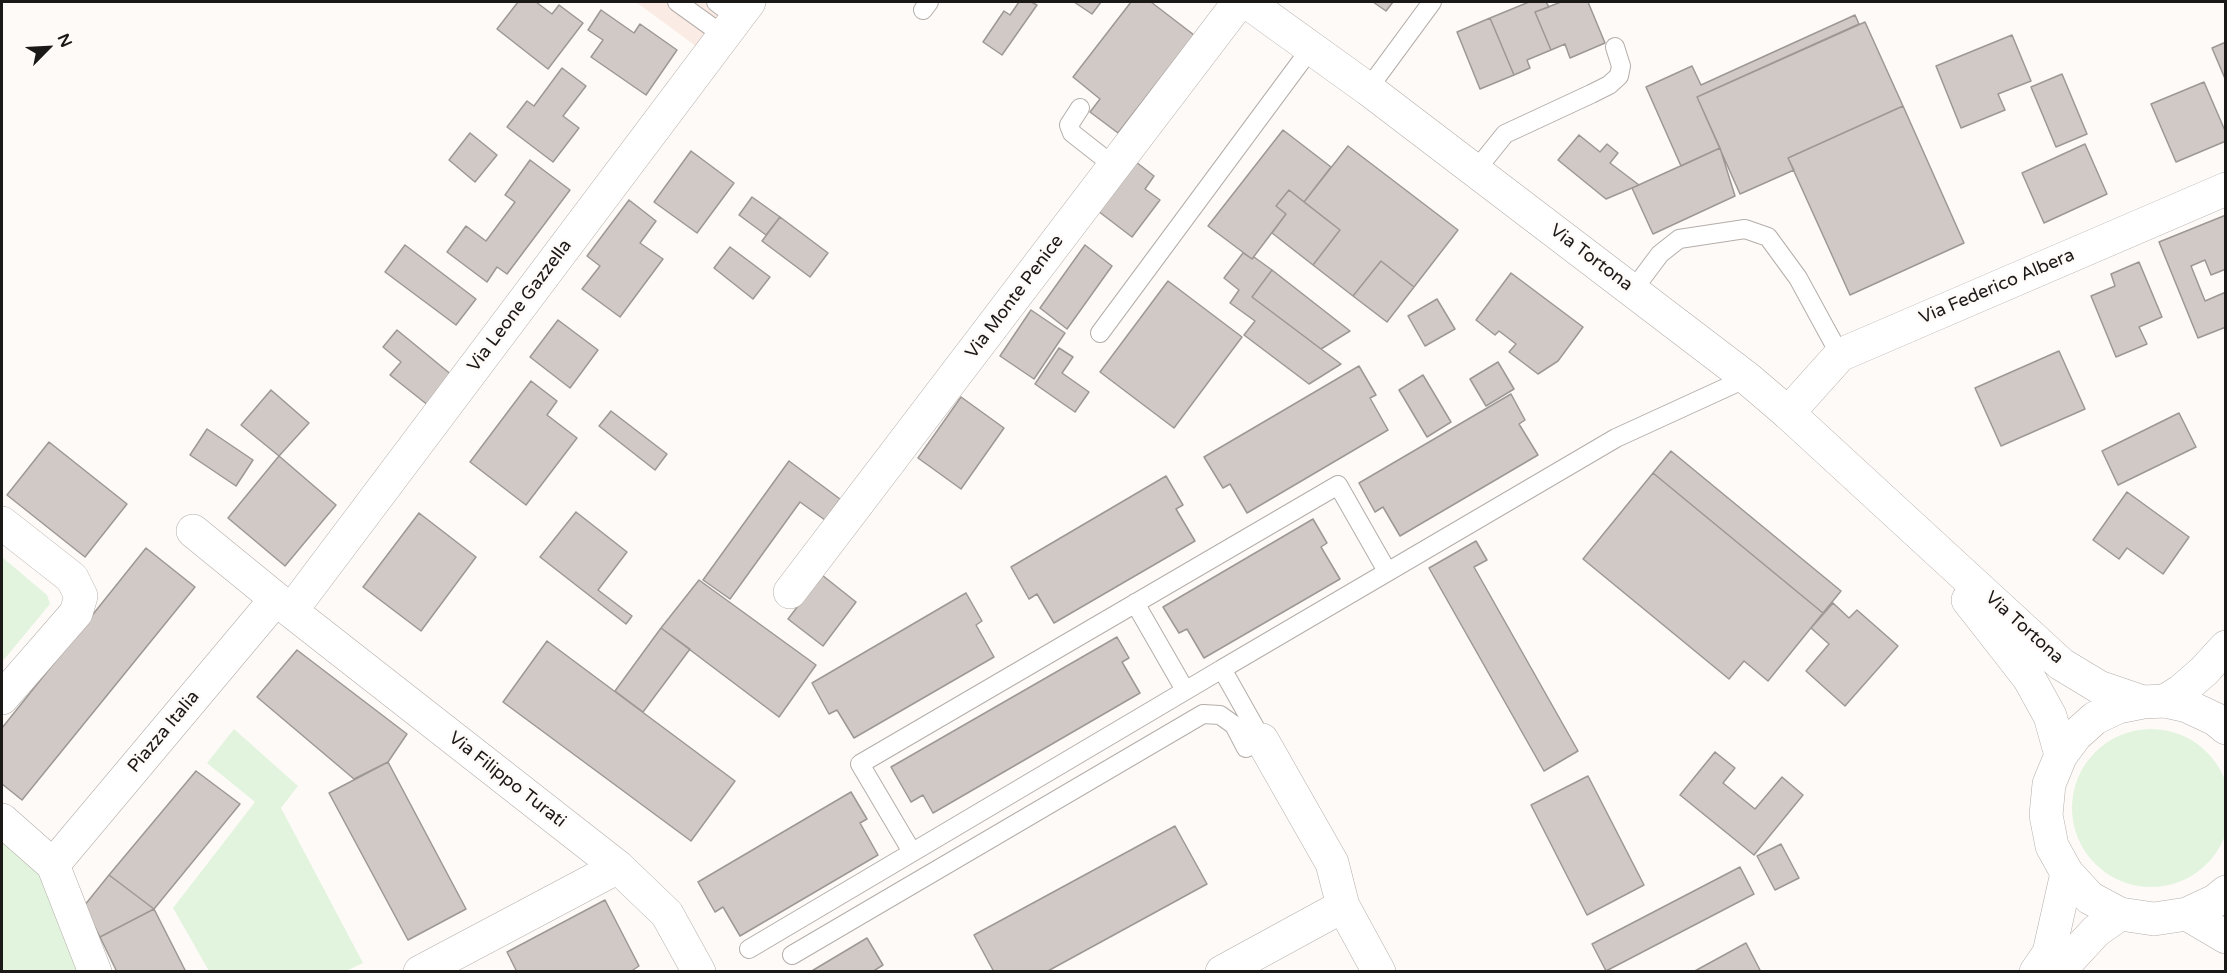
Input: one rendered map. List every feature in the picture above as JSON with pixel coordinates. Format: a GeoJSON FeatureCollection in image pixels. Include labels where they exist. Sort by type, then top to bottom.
{"type":"FeatureCollection","features":[{"type":"Feature","properties":{"kind":"street","name":"Via Monte Penice"},"geometry":{"type":"LineString","coordinates":[[790,592],[1239,2]]}},
{"type":"Feature","properties":{"kind":"street","name":"Via Tortona"},"geometry":{"type":"LineString","coordinates":[[1247,2],[1476,170],[1747,378],[1994,600],[2061,664],[2100,687],[2154,701],[2187,706],[2215,719],[2226,728]]}},
{"type":"Feature","properties":{"kind":"street","name":"Via Leone Gazzella"},"geometry":{"type":"LineString","coordinates":[[283,605],[731,14]]}},
{"type":"Feature","properties":{"kind":"street","name":"Via Federico Albera"},"geometry":{"type":"LineString","coordinates":[[1788,413],[1840,355],[2226,189]]}},
{"type":"Feature","properties":{"kind":"street"},"geometry":{"type":"LineString","coordinates":[[2,524],[72,578],[81,596],[76,613],[2,698]]}},
{"type":"Feature","properties":{"kind":"street","name":"Via Filippo Turati"},"geometry":{"type":"LineString","coordinates":[[193,531],[283,605],[618,867],[667,914],[699,972]]}},
{"type":"Feature","properties":{"kind":"street","name":"Via Tortona"},"geometry":{"type":"LineString","coordinates":[[1918,534],[2029,678],[2050,716],[2061,755]]}},
{"type":"Feature","properties":{"kind":"street","name":"Piazza Italia"},"geometry":{"type":"LineString","coordinates":[[53,866],[283,605]]}},
{"type":"Feature","properties":{"kind":"street"},"geometry":{"type":"LineString","coordinates":[[2226,647],[2181,691],[2154,701],[2118,707],[2095,718],[2076,735],[2061,755],[2049,784],[2046,815],[2052,846],[2067,873],[2090,898],[2120,914],[2154,919],[2187,914],[2215,901],[2226,892]]}},
{"type":"Feature","properties":{"kind":"street"},"geometry":{"type":"LineString","coordinates":[[1262,740],[1332,863],[1344,906],[1379,972]]}},
{"type":"Feature","properties":{"kind":"street"},"geometry":{"type":"LineString","coordinates":[[2,820],[53,866],[95,972]]}},
{"type":"Feature","properties":{"kind":"street"},"geometry":{"type":"LineString","coordinates":[[420,972],[618,867]]}},
{"type":"Feature","properties":{"kind":"street"},"geometry":{"type":"LineString","coordinates":[[2036,972],[2049,953],[2067,873]]}},
{"type":"Feature","properties":{"kind":"street"},"geometry":{"type":"LineString","coordinates":[[1222,972],[1344,906]]}},
{"type":"Feature","properties":{"kind":"street"},"geometry":{"type":"LineString","coordinates":[[2058,972],[2096,931],[2120,914]]}},
{"type":"Feature","properties":{"kind":"street"},"geometry":{"type":"LineString","coordinates":[[2187,914],[2226,937]]}},
{"type":"Feature","properties":{"kind":"lane"},"geometry":{"type":"LineString","coordinates":[[677,2],[731,14]]}},
{"type":"Feature","properties":{"kind":"lane"},"geometry":{"type":"LineString","coordinates":[[1368,89],[1432,2]]}},
{"type":"Feature","properties":{"kind":"lane"},"geometry":{"type":"LineString","coordinates":[[1476,170],[1505,134],[1609,85],[1619,76],[1621,66],[1615,47]]}},
{"type":"Feature","properties":{"kind":"lane"},"geometry":{"type":"LineString","coordinates":[[1100,333],[1311,48]]}},
{"type":"Feature","properties":{"kind":"lane"},"geometry":{"type":"LineString","coordinates":[[1080,108],[1069,125],[1072,133],[1114,166]]}},
{"type":"Feature","properties":{"kind":"lane"},"geometry":{"type":"LineString","coordinates":[[1633,290],[1660,254],[1679,239],[1745,229],[1768,237],[1798,278],[1840,355]]}},
{"type":"Feature","properties":{"kind":"lane"},"geometry":{"type":"LineString","coordinates":[[750,949],[1185,690],[1616,438],[1747,378]]}},
{"type":"Feature","properties":{"kind":"lane"},"geometry":{"type":"LineString","coordinates":[[912,852],[860,764],[1338,485],[1387,571]]}},
{"type":"Feature","properties":{"kind":"lane"},"geometry":{"type":"LineString","coordinates":[[1135,603],[1185,690]]}},
{"type":"Feature","properties":{"kind":"lane"},"geometry":{"type":"LineString","coordinates":[[792,955],[1203,714],[1220,715],[1234,725],[1246,748],[1262,740],[1222,669]]}},
{"type":"Feature","properties":{"kind":"shaded area"},"geometry":{"type":"Polygon","coordinates":[[[636,2],[730,2],[697,47],[636,2]]]}},
{"type":"Feature","properties":{"kind":"green space"},"geometry":{"type":"Polygon","coordinates":[[[2,557],[47,595],[50,604],[2,662],[2,557]]]}},
{"type":"Feature","properties":{"kind":"green space"},"geometry":{"type":"Polygon","coordinates":[[[234,729],[298,786],[281,808],[363,963],[346,971],[209,971],[173,908],[255,802],[207,763],[234,729]]]}},
{"type":"Feature","properties":{"kind":"green space"},"geometry":{"type":"Polygon","coordinates":[[[2151,729],[2181,735],[2195,742],[2207,752],[2217,764],[2224,778],[2230,808],[2224,838],[2217,852],[2207,864],[2195,874],[2181,881],[2151,887],[2121,881],[2107,874],[2095,864],[2085,852],[2078,838],[2072,808],[2078,778],[2085,764],[2095,752],[2107,742],[2121,735],[2151,729]]]}},
{"type":"Feature","properties":{"kind":"green space"},"geometry":{"type":"Polygon","coordinates":[[[2,831],[46,872],[85,971],[2,971],[2,831]]]}},
{"type":"Feature","properties":{"kind":"building"},"geometry":{"type":"Polygon","coordinates":[[[518,2],[536,2],[552,14],[559,5],[583,23],[548,69],[497,29],[518,2]]]}},
{"type":"Feature","properties":{"kind":"building"},"geometry":{"type":"Polygon","coordinates":[[[1019,2],[1031,2],[1037,5],[1002,55],[983,42],[1004,11],[1010,15],[1019,2]]]}},
{"type":"Feature","properties":{"kind":"building"},"geometry":{"type":"Polygon","coordinates":[[[1074,2],[1101,2],[1092,14],[1074,2]]]}},
{"type":"Feature","properties":{"kind":"building"},"geometry":{"type":"Polygon","coordinates":[[[1131,2],[1151,2],[1194,35],[1118,133],[1090,112],[1100,99],[1073,77],[1131,2]]]}},
{"type":"Feature","properties":{"kind":"building"},"geometry":{"type":"Polygon","coordinates":[[[1373,2],[1393,2],[1386,11],[1373,2]]]}},
{"type":"Feature","properties":{"kind":"building"},"geometry":{"type":"Polygon","coordinates":[[[1529,2],[1546,2],[1549,7],[1535,12],[1551,50],[1527,60],[1530,68],[1514,75],[1490,18],[1529,2]]]}},
{"type":"Feature","properties":{"kind":"building"},"geometry":{"type":"Polygon","coordinates":[[[1561,2],[1588,2],[1605,43],[1570,58],[1565,44],[1551,50],[1535,12],[1561,2]]]}},
{"type":"Feature","properties":{"kind":"building"},"geometry":{"type":"Polygon","coordinates":[[[601,10],[634,33],[640,24],[677,50],[646,95],[591,57],[603,40],[588,30],[601,10]]]}},
{"type":"Feature","properties":{"kind":"building"},"geometry":{"type":"Polygon","coordinates":[[[1855,15],[1859,24],[1697,97],[1720,148],[1681,166],[1646,87],[1692,66],[1701,85],[1855,15]]]}},
{"type":"Feature","properties":{"kind":"building"},"geometry":{"type":"Polygon","coordinates":[[[1490,18],[1514,75],[1480,89],[1457,32],[1490,18]]]}},
{"type":"Feature","properties":{"kind":"building"},"geometry":{"type":"Polygon","coordinates":[[[1865,22],[1903,106],[1788,158],[1794,170],[1740,194],[1697,97],[1865,22]]]}},
{"type":"Feature","properties":{"kind":"building"},"geometry":{"type":"Polygon","coordinates":[[[2012,35],[2031,81],[1998,94],[2005,110],[1961,128],[1936,66],[2012,35]]]}},
{"type":"Feature","properties":{"kind":"building"},"geometry":{"type":"Polygon","coordinates":[[[2226,42],[2226,81],[2212,48],[2226,42]]]}},
{"type":"Feature","properties":{"kind":"building"},"geometry":{"type":"Polygon","coordinates":[[[562,68],[586,86],[563,116],[579,128],[553,162],[507,127],[527,101],[534,106],[562,68]]]}},
{"type":"Feature","properties":{"kind":"building"},"geometry":{"type":"Polygon","coordinates":[[[2062,74],[2087,134],[2056,147],[2031,87],[2062,74]]]}},
{"type":"Feature","properties":{"kind":"building"},"geometry":{"type":"Polygon","coordinates":[[[2204,82],[2226,133],[2226,141],[2176,162],[2151,104],[2204,82]]]}},
{"type":"Feature","properties":{"kind":"building"},"geometry":{"type":"Polygon","coordinates":[[[1903,106],[1964,243],[1850,295],[1788,158],[1903,106]]]}},
{"type":"Feature","properties":{"kind":"building"},"geometry":{"type":"Polygon","coordinates":[[[1283,130],[1331,167],[1304,202],[1289,190],[1276,206],[1286,214],[1252,259],[1208,226],[1283,130]]]}},
{"type":"Feature","properties":{"kind":"building"},"geometry":{"type":"Polygon","coordinates":[[[470,133],[497,155],[475,182],[449,160],[470,133]]]}},
{"type":"Feature","properties":{"kind":"building"},"geometry":{"type":"Polygon","coordinates":[[[1579,135],[1600,152],[1607,144],[1618,153],[1610,163],[1639,185],[1606,199],[1558,160],[1579,135]]]}},
{"type":"Feature","properties":{"kind":"building"},"geometry":{"type":"Polygon","coordinates":[[[2085,144],[2107,194],[2044,223],[2022,173],[2085,144]]]}},
{"type":"Feature","properties":{"kind":"building"},"geometry":{"type":"Polygon","coordinates":[[[1348,146],[1458,230],[1414,287],[1381,261],[1353,296],[1313,265],[1340,230],[1304,202],[1348,146]]]}},
{"type":"Feature","properties":{"kind":"building"},"geometry":{"type":"Polygon","coordinates":[[[1720,148],[1735,196],[1653,234],[1632,188],[1720,148]]]}},
{"type":"Feature","properties":{"kind":"building"},"geometry":{"type":"Polygon","coordinates":[[[691,151],[734,183],[697,233],[654,202],[691,151]]]}},
{"type":"Feature","properties":{"kind":"building"},"geometry":{"type":"Polygon","coordinates":[[[530,160],[570,190],[507,274],[497,267],[487,282],[447,252],[466,226],[486,241],[515,202],[505,195],[530,160]]]}},
{"type":"Feature","properties":{"kind":"building"},"geometry":{"type":"Polygon","coordinates":[[[1136,162],[1154,176],[1145,189],[1160,200],[1132,237],[1098,211],[1136,162]]]}},
{"type":"Feature","properties":{"kind":"building"},"geometry":{"type":"Polygon","coordinates":[[[1289,190],[1340,230],[1313,265],[1272,233],[1286,214],[1276,206],[1289,190]]]}},
{"type":"Feature","properties":{"kind":"building"},"geometry":{"type":"Polygon","coordinates":[[[752,197],[780,217],[766,235],[739,215],[752,197]]]}},
{"type":"Feature","properties":{"kind":"building"},"geometry":{"type":"Polygon","coordinates":[[[629,200],[656,221],[640,243],[663,259],[620,317],[582,289],[600,266],[587,256],[629,200]]]}},
{"type":"Feature","properties":{"kind":"building"},"geometry":{"type":"Polygon","coordinates":[[[2226,215],[2226,269],[2211,275],[2205,260],[2191,266],[2205,301],[2226,292],[2226,327],[2198,338],[2159,242],[2226,215]]]}},
{"type":"Feature","properties":{"kind":"building"},"geometry":{"type":"Polygon","coordinates":[[[780,217],[828,253],[810,277],[762,241],[780,217]]]}},
{"type":"Feature","properties":{"kind":"building"},"geometry":{"type":"Polygon","coordinates":[[[405,245],[476,299],[456,325],[385,272],[405,245]]]}},
{"type":"Feature","properties":{"kind":"building"},"geometry":{"type":"Polygon","coordinates":[[[1085,245],[1112,266],[1067,329],[1040,308],[1085,245]]]}},
{"type":"Feature","properties":{"kind":"building"},"geometry":{"type":"Polygon","coordinates":[[[730,247],[770,277],[753,299],[714,268],[730,247]]]}},
{"type":"Feature","properties":{"kind":"building"},"geometry":{"type":"Polygon","coordinates":[[[1243,253],[1252,259],[1254,257],[1272,270],[1252,297],[1341,364],[1309,384],[1244,335],[1255,321],[1230,303],[1239,290],[1224,278],[1243,253]]]}},
{"type":"Feature","properties":{"kind":"building"},"geometry":{"type":"Polygon","coordinates":[[[1381,261],[1414,287],[1387,322],[1353,296],[1381,261]]]}},
{"type":"Feature","properties":{"kind":"building"},"geometry":{"type":"Polygon","coordinates":[[[2139,262],[2162,317],[2139,327],[2147,344],[2116,357],[2091,296],[2115,286],[2111,274],[2139,262]]]}},
{"type":"Feature","properties":{"kind":"building"},"geometry":{"type":"Polygon","coordinates":[[[1272,270],[1350,331],[1321,349],[1252,297],[1272,270]]]}},
{"type":"Feature","properties":{"kind":"building"},"geometry":{"type":"Polygon","coordinates":[[[1511,273],[1583,327],[1558,361],[1538,374],[1509,352],[1516,344],[1499,331],[1495,335],[1476,320],[1511,273]]]}},
{"type":"Feature","properties":{"kind":"building"},"geometry":{"type":"Polygon","coordinates":[[[1168,281],[1242,337],[1174,428],[1100,372],[1168,281]]]}},
{"type":"Feature","properties":{"kind":"building"},"geometry":{"type":"Polygon","coordinates":[[[1437,299],[1455,329],[1425,346],[1408,316],[1437,299]]]}},
{"type":"Feature","properties":{"kind":"building"},"geometry":{"type":"Polygon","coordinates":[[[1031,310],[1065,333],[1034,379],[1000,356],[1031,310]]]}},
{"type":"Feature","properties":{"kind":"building"},"geometry":{"type":"Polygon","coordinates":[[[558,320],[598,350],[570,388],[530,357],[558,320]]]}},
{"type":"Feature","properties":{"kind":"building"},"geometry":{"type":"Polygon","coordinates":[[[397,330],[453,376],[429,406],[390,375],[401,362],[383,347],[397,330]]]}},
{"type":"Feature","properties":{"kind":"building"},"geometry":{"type":"Polygon","coordinates":[[[1059,348],[1073,357],[1062,373],[1089,392],[1075,412],[1035,384],[1059,348]]]}},
{"type":"Feature","properties":{"kind":"building"},"geometry":{"type":"Polygon","coordinates":[[[2059,351],[2085,409],[2001,446],[1975,388],[2059,351]]]}},
{"type":"Feature","properties":{"kind":"building"},"geometry":{"type":"Polygon","coordinates":[[[1498,362],[1514,389],[1486,406],[1470,379],[1498,362]]]}},
{"type":"Feature","properties":{"kind":"building"},"geometry":{"type":"Polygon","coordinates":[[[1359,366],[1376,395],[1370,398],[1388,430],[1247,513],[1230,484],[1223,488],[1204,457],[1359,366]]]}},
{"type":"Feature","properties":{"kind":"building"},"geometry":{"type":"Polygon","coordinates":[[[1423,375],[1451,422],[1427,437],[1399,390],[1423,375]]]}},
{"type":"Feature","properties":{"kind":"building"},"geometry":{"type":"Polygon","coordinates":[[[531,381],[557,401],[547,415],[577,438],[526,505],[470,462],[531,381]]]}},
{"type":"Feature","properties":{"kind":"building"},"geometry":{"type":"Polygon","coordinates":[[[271,390],[309,423],[279,456],[241,425],[271,390]]]}},
{"type":"Feature","properties":{"kind":"building"},"geometry":{"type":"Polygon","coordinates":[[[1511,394],[1525,420],[1519,424],[1538,455],[1400,536],[1383,507],[1375,512],[1359,483],[1511,394]]]}},
{"type":"Feature","properties":{"kind":"building"},"geometry":{"type":"Polygon","coordinates":[[[961,397],[1004,428],[961,489],[918,458],[961,397]]]}},
{"type":"Feature","properties":{"kind":"building"},"geometry":{"type":"Polygon","coordinates":[[[611,411],[667,454],[655,470],[599,426],[611,411]]]}},
{"type":"Feature","properties":{"kind":"building"},"geometry":{"type":"Polygon","coordinates":[[[2179,413],[2196,447],[2118,485],[2102,451],[2179,413]]]}},
{"type":"Feature","properties":{"kind":"building"},"geometry":{"type":"Polygon","coordinates":[[[207,429],[253,460],[236,486],[190,455],[207,429]]]}},
{"type":"Feature","properties":{"kind":"building"},"geometry":{"type":"Polygon","coordinates":[[[49,442],[127,504],[85,557],[7,495],[49,442]]]}},
{"type":"Feature","properties":{"kind":"building"},"geometry":{"type":"Polygon","coordinates":[[[1671,451],[1841,591],[1823,613],[1653,473],[1671,451]]]}},
{"type":"Feature","properties":{"kind":"building"},"geometry":{"type":"Polygon","coordinates":[[[279,456],[336,505],[285,566],[228,518],[279,456]]]}},
{"type":"Feature","properties":{"kind":"building"},"geometry":{"type":"Polygon","coordinates":[[[789,461],[840,499],[825,520],[800,502],[730,599],[703,580],[789,461]]]}},
{"type":"Feature","properties":{"kind":"building"},"geometry":{"type":"Polygon","coordinates":[[[1653,473],[1823,613],[1768,681],[1744,661],[1729,679],[1583,559],[1653,473]]]}},
{"type":"Feature","properties":{"kind":"building"},"geometry":{"type":"Polygon","coordinates":[[[1166,476],[1183,505],[1176,509],[1195,541],[1054,623],[1037,594],[1029,599],[1011,567],[1166,476]]]}},
{"type":"Feature","properties":{"kind":"building"},"geometry":{"type":"Polygon","coordinates":[[[2127,492],[2189,537],[2163,574],[2127,548],[2119,559],[2093,540],[2127,492]]]}},
{"type":"Feature","properties":{"kind":"building"},"geometry":{"type":"Polygon","coordinates":[[[576,512],[627,552],[598,590],[632,616],[626,624],[540,557],[576,512]]]}},
{"type":"Feature","properties":{"kind":"building"},"geometry":{"type":"Polygon","coordinates":[[[419,513],[476,557],[421,631],[363,587],[419,513]]]}},
{"type":"Feature","properties":{"kind":"building"},"geometry":{"type":"Polygon","coordinates":[[[1313,519],[1327,543],[1321,547],[1340,579],[1204,658],[1187,629],[1179,633],[1163,607],[1313,519]]]}},
{"type":"Feature","properties":{"kind":"building"},"geometry":{"type":"Polygon","coordinates":[[[1476,541],[1487,560],[1474,567],[1578,751],[1544,771],[1429,568],[1476,541]]]}},
{"type":"Feature","properties":{"kind":"building"},"geometry":{"type":"Polygon","coordinates":[[[146,548],[195,587],[22,800],[2,784],[2,728],[146,548]]]}},
{"type":"Feature","properties":{"kind":"building"},"geometry":{"type":"Polygon","coordinates":[[[822,575],[856,602],[823,646],[788,619],[822,575]]]}},
{"type":"Feature","properties":{"kind":"building"},"geometry":{"type":"Polygon","coordinates":[[[699,580],[816,665],[779,717],[661,628],[699,580]]]}},
{"type":"Feature","properties":{"kind":"building"},"geometry":{"type":"Polygon","coordinates":[[[966,593],[982,621],[976,625],[994,657],[854,738],[837,710],[829,714],[812,683],[966,593]]]}},
{"type":"Feature","properties":{"kind":"building"},"geometry":{"type":"Polygon","coordinates":[[[1833,603],[1849,618],[1857,610],[1898,646],[1845,706],[1806,671],[1829,644],[1811,628],[1833,603]]]}},
{"type":"Feature","properties":{"kind":"building"},"geometry":{"type":"Polygon","coordinates":[[[661,628],[690,649],[643,712],[615,691],[661,628]]]}},
{"type":"Feature","properties":{"kind":"building"},"geometry":{"type":"Polygon","coordinates":[[[1117,637],[1129,658],[1122,662],[1140,693],[933,813],[923,795],[911,802],[891,767],[1117,637]]]}},
{"type":"Feature","properties":{"kind":"building"},"geometry":{"type":"Polygon","coordinates":[[[547,641],[735,781],[691,841],[503,702],[547,641]]]}},
{"type":"Feature","properties":{"kind":"building"},"geometry":{"type":"Polygon","coordinates":[[[297,650],[407,734],[388,762],[354,779],[257,697],[297,650]]]}},
{"type":"Feature","properties":{"kind":"building"},"geometry":{"type":"Polygon","coordinates":[[[1715,752],[1735,768],[1723,783],[1755,809],[1782,777],[1803,795],[1754,855],[1680,795],[1715,752]]]}},
{"type":"Feature","properties":{"kind":"building"},"geometry":{"type":"Polygon","coordinates":[[[388,762],[466,909],[408,940],[329,793],[388,762]]]}},
{"type":"Feature","properties":{"kind":"building"},"geometry":{"type":"Polygon","coordinates":[[[196,771],[240,804],[154,909],[109,875],[196,771]]]}},
{"type":"Feature","properties":{"kind":"building"},"geometry":{"type":"Polygon","coordinates":[[[1588,776],[1644,885],[1587,915],[1531,805],[1588,776]]]}},
{"type":"Feature","properties":{"kind":"building"},"geometry":{"type":"Polygon","coordinates":[[[851,792],[867,819],[860,823],[878,855],[740,936],[723,907],[715,912],[698,882],[851,792]]]}},
{"type":"Feature","properties":{"kind":"building"},"geometry":{"type":"Polygon","coordinates":[[[1175,826],[1207,884],[1046,972],[994,972],[974,935],[1175,826]]]}},
{"type":"Feature","properties":{"kind":"building"},"geometry":{"type":"Polygon","coordinates":[[[1781,844],[1799,878],[1775,890],[1757,856],[1781,844]]]}},
{"type":"Feature","properties":{"kind":"building"},"geometry":{"type":"Polygon","coordinates":[[[1740,867],[1754,894],[1606,971],[1592,944],[1740,867]]]}},
{"type":"Feature","properties":{"kind":"building"},"geometry":{"type":"Polygon","coordinates":[[[109,875],[154,909],[100,937],[84,906],[109,875]]]}},
{"type":"Feature","properties":{"kind":"building"},"geometry":{"type":"Polygon","coordinates":[[[605,900],[639,966],[630,972],[517,972],[507,952],[605,900]]]}},
{"type":"Feature","properties":{"kind":"building"},"geometry":{"type":"Polygon","coordinates":[[[154,909],[186,972],[117,972],[100,937],[154,909]]]}},
{"type":"Feature","properties":{"kind":"building"},"geometry":{"type":"Polygon","coordinates":[[[867,938],[883,965],[872,972],[810,972],[867,938]]]}},
{"type":"Feature","properties":{"kind":"building"},"geometry":{"type":"Polygon","coordinates":[[[1746,943],[1761,972],[1693,972],[1746,943]]]}}]}
